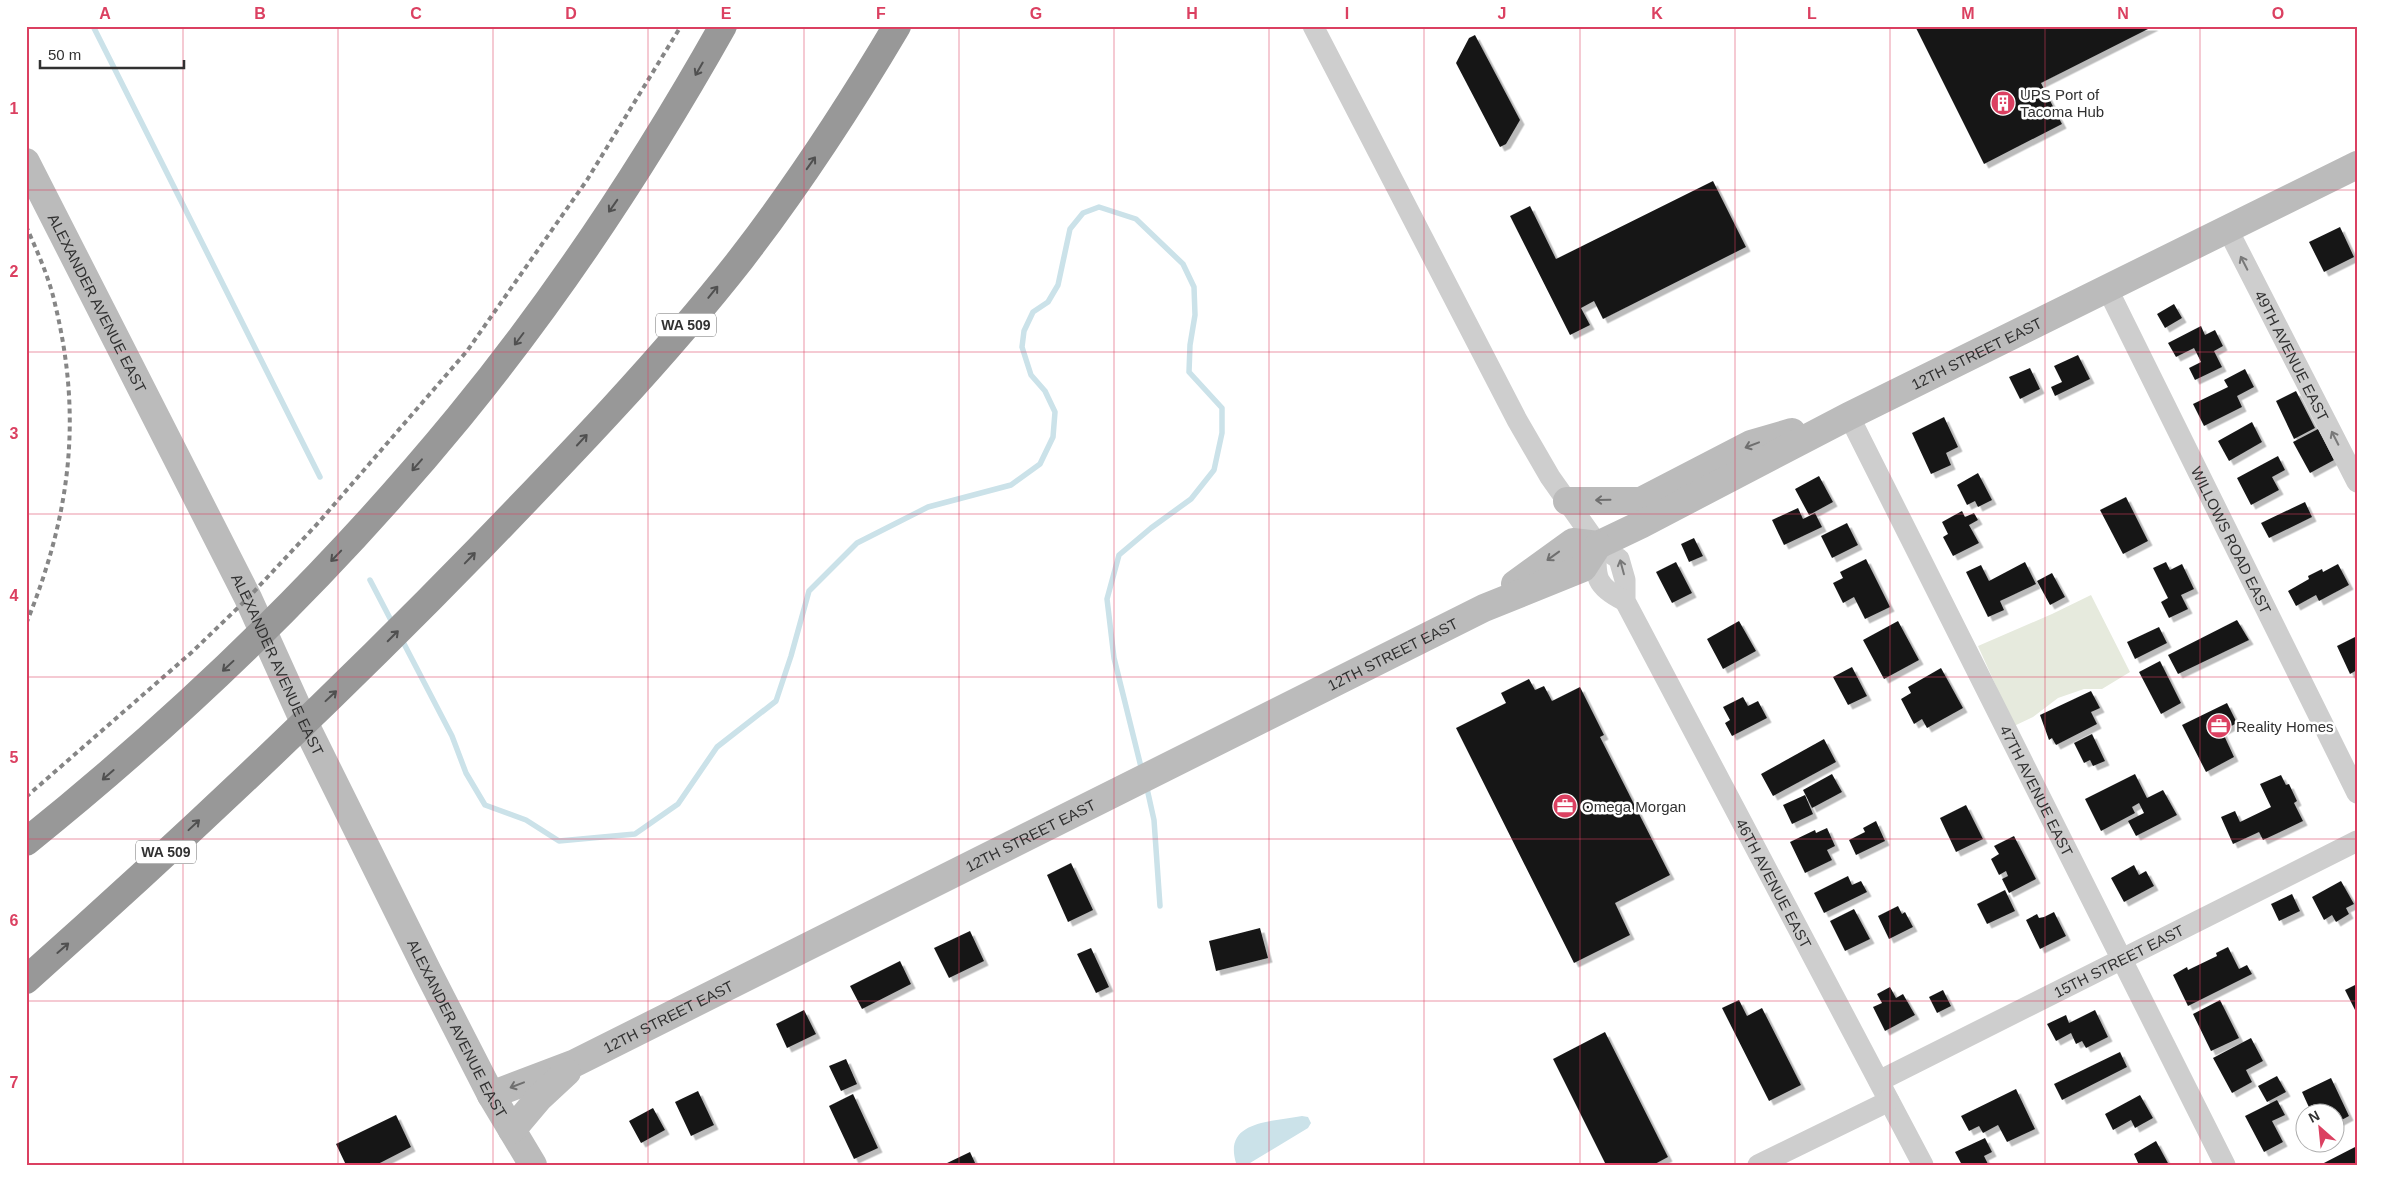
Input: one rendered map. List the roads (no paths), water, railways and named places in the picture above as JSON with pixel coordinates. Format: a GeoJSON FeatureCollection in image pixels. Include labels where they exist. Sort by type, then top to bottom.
{"type":"FeatureCollection","features":[{"type":"Feature","properties":{"kind":"highway"},"geometry":{"type":"LineString","coordinates":[[26,842],[156,733],[263,632],[370,520],[459,416],[522,336],[631,181],[724,26]]}},
{"type":"Feature","properties":{"kind":"highway","name":"WA 509"},"geometry":{"type":"LineString","coordinates":[[26,980],[78,934],[358,670],[436,593],[631,387],[721,283],[782,204],[822,146],[897,26]]}},
{"type":"Feature","properties":{"kind":"street"},"geometry":{"type":"LineString","coordinates":[[1313,26],[1517,420],[1566,501],[1598,545]]}},
{"type":"Feature","properties":{"kind":"street","name":"ALEXANDER AVENUE EAST"},"geometry":{"type":"LineString","coordinates":[[26,162],[263,632],[304,722],[491,1095],[533,1165]]}},
{"type":"Feature","properties":{"kind":"street","name":"12TH STREET EAST"},"geometry":{"type":"LineString","coordinates":[[491,1095],[575,1063],[1484,608],[1583,568],[1598,545],[1849,416],[2357,165]]}},
{"type":"Feature","properties":{"kind":"street","name":"49TH AVENUE EAST"},"geometry":{"type":"LineString","coordinates":[[2228,230],[2357,482]]}},
{"type":"Feature","properties":{"kind":"street","name":"WILLOWS ROAD EAST"},"geometry":{"type":"LineString","coordinates":[[2107,288],[2357,792]]}},
{"type":"Feature","properties":{"kind":"street"},"geometry":{"type":"LineString","coordinates":[[1566,501],[1641,500],[1750,444],[1849,416]]}},
{"type":"Feature","properties":{"kind":"street","name":"47TH AVENUE EAST"},"geometry":{"type":"LineString","coordinates":[[1849,416],[2225,1165]]}},
{"type":"Feature","properties":{"kind":"street","name":"46TH AVENUE EAST"},"geometry":{"type":"LineString","coordinates":[[1598,545],[1619,559],[1625,580],[1626,602],[1922,1165]]}},
{"type":"Feature","properties":{"kind":"street","name":"15TH STREET EAST"},"geometry":{"type":"LineString","coordinates":[[1879,1082],[2357,841]]}},
{"type":"Feature","properties":{"kind":"street","name":"12TH STREET EAST"},"geometry":{"type":"LineString","coordinates":[[512,1130],[539,1098],[575,1063]]}},
{"type":"Feature","properties":{"kind":"street"},"geometry":{"type":"LineString","coordinates":[[1758,1165],[1889,1100]]}},
{"type":"Feature","properties":{"kind":"water"},"geometry":{"type":"Polygon","coordinates":[[[1302,1116],[1308,1117],[1311,1123],[1308,1128],[1250,1163],[1240,1165],[1236,1163],[1234,1149],[1237,1138],[1243,1131],[1265,1122],[1302,1116]]]}},
{"type":"Feature","properties":{"kind":"waterway"},"geometry":{"type":"LineString","coordinates":[[93,26],[320,477]]}},
{"type":"Feature","properties":{"kind":"waterway"},"geometry":{"type":"LineString","coordinates":[[401,638],[452,736],[466,773],[485,805],[526,820],[559,841],[635,834],[678,804],[717,747],[776,701],[809,591],[857,543],[928,507],[1011,485],[1040,464],[1053,437],[1055,412],[1045,391],[1031,375],[1022,347],[1024,331],[1033,312],[1048,302],[1058,285],[1070,229],[1083,213],[1099,207],[1136,219],[1183,264],[1194,287],[1195,315],[1190,345],[1189,372],[1222,408],[1222,433],[1214,470],[1191,499],[1151,528],[1119,555],[1107,599],[1114,658],[1142,771]]}},
{"type":"Feature","properties":{"kind":"waterway"},"geometry":{"type":"LineString","coordinates":[[370,580],[394,626]]}},
{"type":"Feature","properties":{"kind":"waterway"},"geometry":{"type":"LineString","coordinates":[[1146,784],[1154,820],[1160,906]]}},
{"type":"Feature","properties":{"kind":"railway"},"geometry":{"type":"LineString","coordinates":[[26,797],[192,652],[248,598],[319,522],[467,351],[587,180],[681,26]]}},
{"type":"Feature","properties":{"kind":"railway"},"geometry":{"type":"LineString","coordinates":[[26,226],[46,274],[55,304],[64,346],[70,427],[68,467],[62,506],[53,545],[26,624]]}},
{"type":"Feature","properties":{"kind":"place","name":"UPS Port of Tacoma Hub"},"geometry":{"type":"Point","coordinates":[2003,103]}},
{"type":"Feature","properties":{"kind":"place","name":"Reality Homes"},"geometry":{"type":"Point","coordinates":[2219,726]}},
{"type":"Feature","properties":{"kind":"place","name":"Omega Morgan"},"geometry":{"type":"Point","coordinates":[1565,806]}}]}
